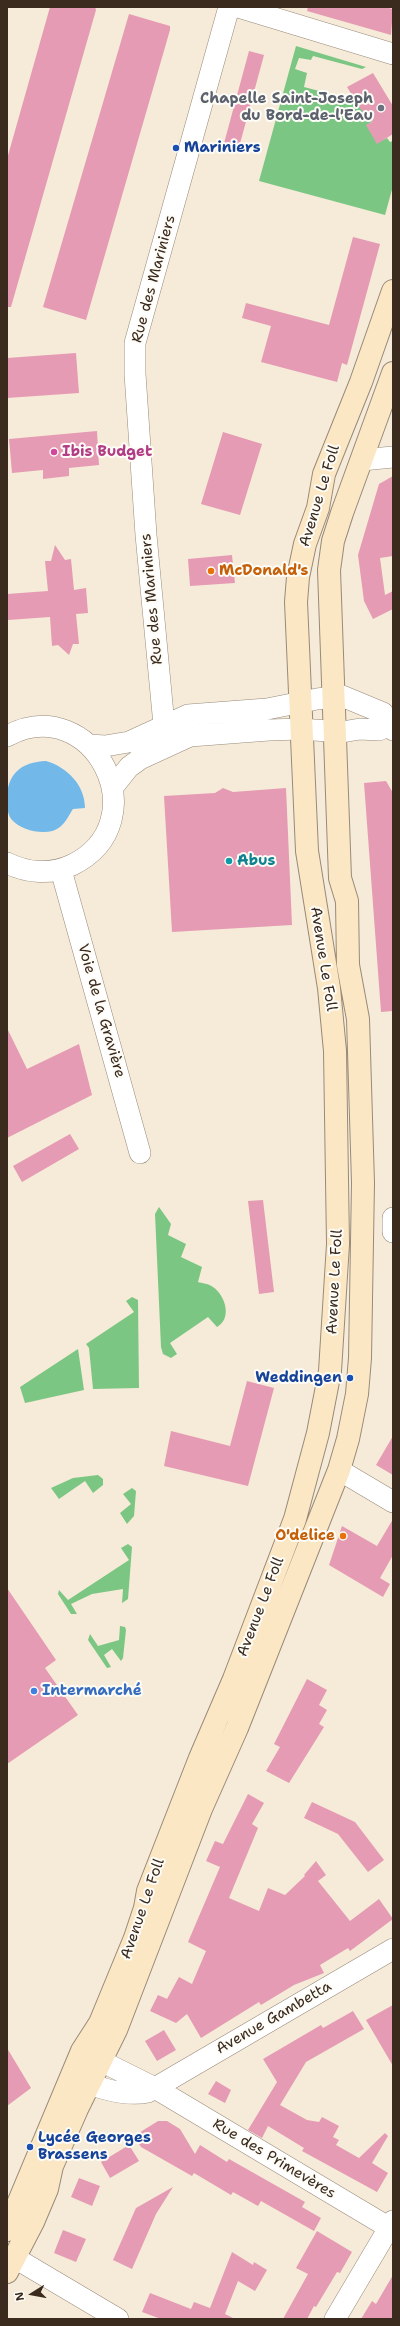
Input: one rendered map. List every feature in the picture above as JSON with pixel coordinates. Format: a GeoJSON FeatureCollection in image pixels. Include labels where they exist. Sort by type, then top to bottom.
{"type":"FeatureCollection","features":[{"type":"Feature","properties":{"kind":"main road","name":"Avenue Le Foll"},"geometry":{"type":"LineString","coordinates":[[7,2230],[81,2081],[102,2062],[339,1470],[357,1394],[360,1358],[363,1183],[358,1019],[348,958],[347,901],[340,878],[317,730],[317,699],[296,602],[298,576],[304,549],[318,508],[324,474],[361,382],[393,290]]}},
{"type":"Feature","properties":{"kind":"main road","name":"Avenue Le Foll"},"geometry":{"type":"LineString","coordinates":[[11,2265],[47,2189],[55,2159],[81,2081],[82,2051],[100,2023],[135,1938],[145,1908],[148,1891],[234,1679],[295,1519],[318,1433],[330,1371],[338,1244],[335,1051],[329,988],[307,851],[317,730],[317,699],[329,617],[329,570],[333,541],[393,373]]}},
{"type":"Feature","properties":{"kind":"street","name":"Rue des Mariniers"},"geometry":{"type":"LineString","coordinates":[[164,725],[146,528],[135,374],[135,343],[229,7]]}},
{"type":"Feature","properties":{"kind":"street"},"geometry":{"type":"LineString","coordinates":[[238,7],[393,54]]}},
{"type":"Feature","properties":{"kind":"street"},"geometry":{"type":"LineString","coordinates":[[362,460],[393,457]]}},
{"type":"Feature","properties":{"kind":"street"},"geometry":{"type":"LineString","coordinates":[[89,745],[118,745],[139,738],[188,715],[267,709],[317,699],[349,698],[383,713],[392,726],[379,730],[317,730],[201,734],[183,738],[135,762],[113,787]]}},
{"type":"Feature","properties":{"kind":"street"},"geometry":{"type":"LineString","coordinates":[[7,863],[33,872],[61,870],[88,855],[102,839],[111,819],[113,787],[104,764],[89,745],[72,733],[51,728],[30,728],[8,734]]}},
{"type":"Feature","properties":{"kind":"street","name":"Voie de la Gravière"},"geometry":{"type":"LineString","coordinates":[[61,870],[140,1153]]}},
{"type":"Feature","properties":{"kind":"street"},"geometry":{"type":"LineString","coordinates":[[339,1470],[393,1502]]}},
{"type":"Feature","properties":{"kind":"street","name":"Avenue Gambetta"},"geometry":{"type":"LineString","coordinates":[[155,2088],[393,1949]]}},
{"type":"Feature","properties":{"kind":"street","name":"Rue des Primevères"},"geometry":{"type":"LineString","coordinates":[[82,2051],[155,2088],[392,2226]]}},
{"type":"Feature","properties":{"kind":"street"},"geometry":{"type":"LineString","coordinates":[[81,2081],[110,2090],[142,2093],[155,2088]]}},
{"type":"Feature","properties":{"kind":"street"},"geometry":{"type":"LineString","coordinates":[[335,2319],[392,2226]]}},
{"type":"Feature","properties":{"kind":"street"},"geometry":{"type":"LineString","coordinates":[[11,2265],[118,2319]]}},
{"type":"Feature","properties":{"kind":"green space"},"geometry":{"type":"Polygon","coordinates":[[[296,46],[366,67],[362,69],[313,56],[311,60],[299,58],[295,69],[307,73],[304,87],[350,99],[376,119],[367,125],[377,143],[387,138],[390,142],[393,141],[393,186],[385,215],[259,181],[296,46]]]}},
{"type":"Feature","properties":{"kind":"green space"},"geometry":{"type":"Polygon","coordinates":[[[159,1207],[171,1224],[168,1235],[186,1244],[181,1257],[202,1267],[198,1282],[210,1285],[218,1291],[226,1307],[225,1319],[217,1327],[208,1317],[170,1343],[177,1354],[171,1358],[163,1354],[161,1347],[155,1214],[159,1207]]]}},
{"type":"Feature","properties":{"kind":"green space"},"geometry":{"type":"Polygon","coordinates":[[[132,1297],[138,1300],[139,1388],[93,1389],[89,1348],[86,1344],[134,1312],[126,1301],[132,1297]]]}},
{"type":"Feature","properties":{"kind":"green space"},"geometry":{"type":"Polygon","coordinates":[[[78,1349],[84,1390],[25,1403],[20,1387],[78,1349]]]}},
{"type":"Feature","properties":{"kind":"green space"},"geometry":{"type":"Polygon","coordinates":[[[98,1475],[103,1479],[103,1485],[93,1493],[85,1481],[59,1499],[51,1488],[73,1478],[98,1475]]]}},
{"type":"Feature","properties":{"kind":"green space"},"geometry":{"type":"Polygon","coordinates":[[[132,1488],[136,1491],[134,1516],[127,1524],[120,1513],[131,1504],[123,1494],[132,1488]]]}},
{"type":"Feature","properties":{"kind":"green space"},"geometry":{"type":"Polygon","coordinates":[[[128,1544],[132,1547],[128,1599],[122,1603],[123,1589],[92,1594],[71,1604],[77,1614],[71,1614],[58,1594],[59,1590],[68,1600],[129,1560],[121,1548],[128,1544]]]}},
{"type":"Feature","properties":{"kind":"green space"},"geometry":{"type":"Polygon","coordinates":[[[120,1626],[125,1627],[126,1630],[123,1658],[121,1661],[112,1649],[104,1655],[111,1667],[107,1668],[88,1640],[90,1634],[98,1646],[119,1640],[120,1626]]]}},
{"type":"Feature","properties":{"kind":"water"},"geometry":{"type":"Polygon","coordinates":[[[46,761],[68,772],[73,778],[82,792],[85,808],[73,809],[64,823],[55,830],[42,832],[28,830],[16,824],[10,818],[7,807],[8,790],[13,776],[17,771],[29,764],[46,761]]]}},
{"type":"Feature","properties":{"kind":"building"},"geometry":{"type":"Polygon","coordinates":[[[50,7],[95,7],[96,10],[11,307],[7,307],[7,159],[50,7]]]}},
{"type":"Feature","properties":{"kind":"building"},"geometry":{"type":"Polygon","coordinates":[[[308,7],[385,7],[393,9],[391,35],[307,11],[308,7]]]}},
{"type":"Feature","properties":{"kind":"building"},"geometry":{"type":"Polygon","coordinates":[[[129,14],[170,26],[170,30],[86,320],[43,307],[129,14]]]}},
{"type":"Feature","properties":{"kind":"building"},"geometry":{"type":"Polygon","coordinates":[[[249,51],[264,55],[238,151],[223,147],[249,51]]]}},
{"type":"Feature","properties":{"kind":"building","name":"Chapelle Saint-Joseph du Bord-de-l'Eau"},"geometry":{"type":"Polygon","coordinates":[[[373,73],[393,106],[393,134],[377,144],[366,125],[372,122],[360,108],[347,87],[373,73]]]}},
{"type":"Feature","properties":{"kind":"building"},"geometry":{"type":"Polygon","coordinates":[[[353,237],[380,244],[347,365],[342,363],[337,382],[261,362],[271,326],[242,318],[246,303],[329,325],[353,237]]]}},
{"type":"Feature","properties":{"kind":"building"},"geometry":{"type":"Polygon","coordinates":[[[76,353],[79,393],[7,398],[7,358],[76,353]]]}},
{"type":"Feature","properties":{"kind":"building","name":"Ibis Budget"},"geometry":{"type":"Polygon","coordinates":[[[97,431],[99,465],[69,468],[69,476],[43,479],[43,470],[12,473],[9,439],[97,431]]]}},
{"type":"Feature","properties":{"kind":"building"},"geometry":{"type":"Polygon","coordinates":[[[223,432],[262,444],[240,515],[201,504],[223,432]]]}},
{"type":"Feature","properties":{"kind":"building"},"geometry":{"type":"Polygon","coordinates":[[[393,476],[393,556],[380,558],[385,595],[393,591],[393,609],[373,619],[364,601],[358,555],[379,484],[393,476]]]}},
{"type":"Feature","properties":{"kind":"building"},"geometry":{"type":"Polygon","coordinates":[[[55,545],[65,560],[71,559],[74,590],[86,588],[88,613],[76,614],[79,644],[73,644],[69,655],[58,645],[52,646],[50,617],[8,620],[7,594],[48,591],[45,561],[51,561],[55,545]]]}},
{"type":"Feature","properties":{"kind":"building","name":"McDonald's"},"geometry":{"type":"Polygon","coordinates":[[[232,555],[235,583],[190,586],[188,559],[232,555]]]}},
{"type":"Feature","properties":{"kind":"building"},"geometry":{"type":"Polygon","coordinates":[[[386,781],[393,793],[393,1011],[381,1012],[364,783],[386,781]]]}},
{"type":"Feature","properties":{"kind":"building","name":"Abus"},"geometry":{"type":"Polygon","coordinates":[[[223,788],[233,792],[286,788],[292,925],[172,932],[164,796],[215,793],[223,788]]]}},
{"type":"Feature","properties":{"kind":"building"},"geometry":{"type":"Polygon","coordinates":[[[7,1028],[27,1069],[79,1044],[92,1095],[7,1138],[7,1028]]]}},
{"type":"Feature","properties":{"kind":"building"},"geometry":{"type":"Polygon","coordinates":[[[70,1134],[79,1149],[22,1182],[13,1166],[70,1134]]]}},
{"type":"Feature","properties":{"kind":"building"},"geometry":{"type":"Polygon","coordinates":[[[263,1200],[274,1292],[259,1294],[248,1201],[263,1200]]]}},
{"type":"Feature","properties":{"kind":"building"},"geometry":{"type":"Polygon","coordinates":[[[247,1381],[274,1388],[248,1486],[164,1466],[171,1431],[230,1446],[247,1381]]]}},
{"type":"Feature","properties":{"kind":"building"},"geometry":{"type":"Polygon","coordinates":[[[393,1436],[393,1475],[376,1465],[393,1436]]]}},
{"type":"Feature","properties":{"kind":"building"},"geometry":{"type":"Polygon","coordinates":[[[393,1519],[393,1555],[380,1578],[390,1584],[383,1597],[329,1565],[342,1526],[377,1546],[393,1519]]]}},
{"type":"Feature","properties":{"kind":"building","name":"Intermarché"},"geometry":{"type":"Polygon","coordinates":[[[7,1588],[56,1660],[45,1668],[78,1715],[7,1764],[7,1588]]]}},
{"type":"Feature","properties":{"kind":"building"},"geometry":{"type":"Polygon","coordinates":[[[307,1679],[327,1690],[319,1705],[327,1710],[319,1724],[324,1727],[289,1783],[266,1771],[280,1747],[274,1744],[307,1679]]]}},
{"type":"Feature","properties":{"kind":"building"},"geometry":{"type":"Polygon","coordinates":[[[248,1794],[264,1803],[252,1824],[258,1828],[229,1898],[259,1911],[268,1888],[285,1895],[305,1876],[304,1875],[316,1861],[326,1875],[318,1881],[350,1921],[379,1899],[393,1919],[350,1951],[348,1948],[320,1965],[324,1973],[294,1985],[261,2005],[259,2002],[201,2038],[187,2014],[176,2023],[150,2011],[158,1995],[167,1999],[179,1977],[192,1984],[206,1951],[188,1942],[220,1867],[206,1861],[215,1841],[223,1844],[248,1794]]]}},
{"type":"Feature","properties":{"kind":"building"},"geometry":{"type":"Polygon","coordinates":[[[312,1802],[355,1822],[384,1860],[368,1872],[338,1834],[304,1818],[312,1802]]]}},
{"type":"Feature","properties":{"kind":"building"},"geometry":{"type":"Polygon","coordinates":[[[393,2005],[393,2066],[366,2020],[393,2005]]]}},
{"type":"Feature","properties":{"kind":"building"},"geometry":{"type":"Polygon","coordinates":[[[353,2011],[364,2029],[306,2062],[280,2105],[307,2120],[319,2122],[322,2117],[339,2126],[333,2137],[339,2140],[336,2145],[359,2158],[385,2133],[388,2136],[372,2163],[388,2173],[377,2192],[302,2151],[304,2148],[268,2126],[262,2138],[248,2130],[277,2082],[263,2059],[321,2025],[323,2028],[353,2011]]]}},
{"type":"Feature","properties":{"kind":"building"},"geometry":{"type":"Polygon","coordinates":[[[164,2030],[176,2050],[157,2061],[145,2041],[164,2030]]]}},
{"type":"Feature","properties":{"kind":"building"},"geometry":{"type":"Polygon","coordinates":[[[7,2048],[31,2088],[7,2106],[7,2048]]]}},
{"type":"Feature","properties":{"kind":"building"},"geometry":{"type":"Polygon","coordinates":[[[216,2081],[231,2090],[225,2103],[208,2094],[216,2081]]]}},
{"type":"Feature","properties":{"kind":"building"},"geometry":{"type":"Polygon","coordinates":[[[158,2121],[167,2121],[180,2129],[195,2154],[200,2145],[227,2162],[229,2159],[305,2202],[302,2207],[321,2218],[314,2231],[261,2201],[258,2206],[233,2192],[231,2195],[194,2173],[192,2176],[141,2147],[134,2136],[158,2121]]]}},
{"type":"Feature","properties":{"kind":"building"},"geometry":{"type":"Polygon","coordinates":[[[129,2145],[139,2161],[110,2178],[101,2162],[129,2145]]]}},
{"type":"Feature","properties":{"kind":"building"},"geometry":{"type":"Polygon","coordinates":[[[79,2178],[100,2186],[92,2206],[71,2197],[79,2178]]]}},
{"type":"Feature","properties":{"kind":"building"},"geometry":{"type":"Polygon","coordinates":[[[173,2187],[156,2214],[132,2269],[113,2260],[136,2208],[173,2187]]]}},
{"type":"Feature","properties":{"kind":"building"},"geometry":{"type":"Polygon","coordinates":[[[63,2230],[86,2239],[76,2262],[54,2253],[63,2230]]]}},
{"type":"Feature","properties":{"kind":"building"},"geometry":{"type":"Polygon","coordinates":[[[317,2231],[352,2252],[340,2273],[337,2272],[307,2319],[283,2319],[308,2274],[296,2268],[317,2231]]]}},
{"type":"Feature","properties":{"kind":"building"},"geometry":{"type":"Polygon","coordinates":[[[232,2252],[253,2265],[254,2262],[267,2270],[255,2291],[238,2281],[225,2314],[235,2319],[161,2319],[142,2312],[150,2293],[191,2309],[194,2302],[210,2308],[232,2252]]]}},
{"type":"Feature","properties":{"kind":"building"},"geometry":{"type":"Polygon","coordinates":[[[393,2275],[393,2319],[361,2319],[372,2301],[376,2304],[393,2275]]]}},
{"type":"Feature","properties":{"kind":"place","name":"Chapelle Saint-Joseph du Bord-de-l'Eau"},"geometry":{"type":"Point","coordinates":[381,108]}},
{"type":"Feature","properties":{"kind":"place","name":"Mariniers"},"geometry":{"type":"Point","coordinates":[176,148]}},
{"type":"Feature","properties":{"kind":"place","name":"Ibis Budget"},"geometry":{"type":"Point","coordinates":[54,452]}},
{"type":"Feature","properties":{"kind":"place","name":"McDonald's"},"geometry":{"type":"Point","coordinates":[211,571]}},
{"type":"Feature","properties":{"kind":"place","name":"Abus"},"geometry":{"type":"Point","coordinates":[229,861]}},
{"type":"Feature","properties":{"kind":"place","name":"Weddingen"},"geometry":{"type":"Point","coordinates":[350,1378]}},
{"type":"Feature","properties":{"kind":"place","name":"O'delice"},"geometry":{"type":"Point","coordinates":[343,1536]}},
{"type":"Feature","properties":{"kind":"place","name":"Intermarché"},"geometry":{"type":"Point","coordinates":[34,1691]}},
{"type":"Feature","properties":{"kind":"place","name":"Lycée Georges Brassens"},"geometry":{"type":"Point","coordinates":[30,2147]}}]}
